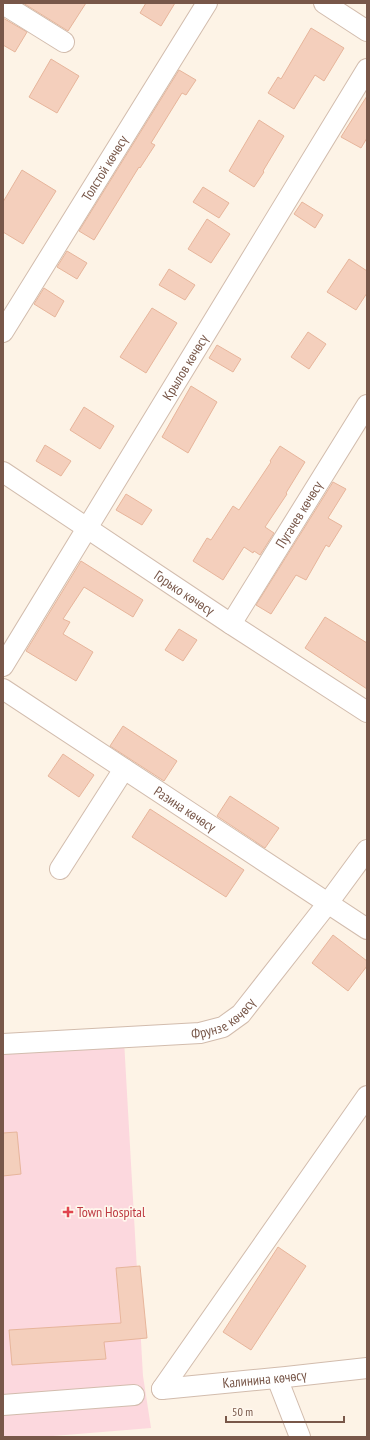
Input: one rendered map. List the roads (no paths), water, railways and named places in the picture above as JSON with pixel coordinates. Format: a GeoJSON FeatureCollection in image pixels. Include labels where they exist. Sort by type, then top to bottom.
{"type":"FeatureCollection","features":[{"type":"Feature","properties":{"kind":"street","name":"Толстой көчөсү"},"geometry":{"type":"LineString","coordinates":[[3,332],[207,3]]}},
{"type":"Feature","properties":{"kind":"street"},"geometry":{"type":"LineString","coordinates":[[324,3],[367,31]]}},
{"type":"Feature","properties":{"kind":"street"},"geometry":{"type":"LineString","coordinates":[[3,4],[64,42]]}},
{"type":"Feature","properties":{"kind":"street","name":"Крылов көчөсү"},"geometry":{"type":"LineString","coordinates":[[3,666],[367,69]]}},
{"type":"Feature","properties":{"kind":"street","name":"Пугачев көчөсү"},"geometry":{"type":"LineString","coordinates":[[231,624],[367,405]]}},
{"type":"Feature","properties":{"kind":"street","name":"Горько көчөсү"},"geometry":{"type":"LineString","coordinates":[[3,472],[231,624],[367,712]]}},
{"type":"Feature","properties":{"kind":"street","name":"Разина көчөсү"},"geometry":{"type":"LineString","coordinates":[[3,689],[367,929]]}},
{"type":"Feature","properties":{"kind":"street"},"geometry":{"type":"LineString","coordinates":[[60,869],[124,769]]}},
{"type":"Feature","properties":{"kind":"street","name":"Фрунзе көчөсү"},"geometry":{"type":"LineString","coordinates":[[3,1044],[200,1033],[223,1026],[241,1014],[328,903],[367,850]]}},
{"type":"Feature","properties":{"kind":"street","name":"Калинина көчөсү"},"geometry":{"type":"LineString","coordinates":[[367,1096],[162,1389],[367,1368]]}},
{"type":"Feature","properties":{"kind":"street"},"geometry":{"type":"LineString","coordinates":[[277,1378],[300,1437]]}},
{"type":"Feature","properties":{"kind":"street"},"geometry":{"type":"LineString","coordinates":[[3,1405],[134,1395]]}},
{"type":"Feature","properties":{"kind":"place","name":"Town Hospital"},"geometry":{"type":"Point","coordinates":[68,1212]}}]}
